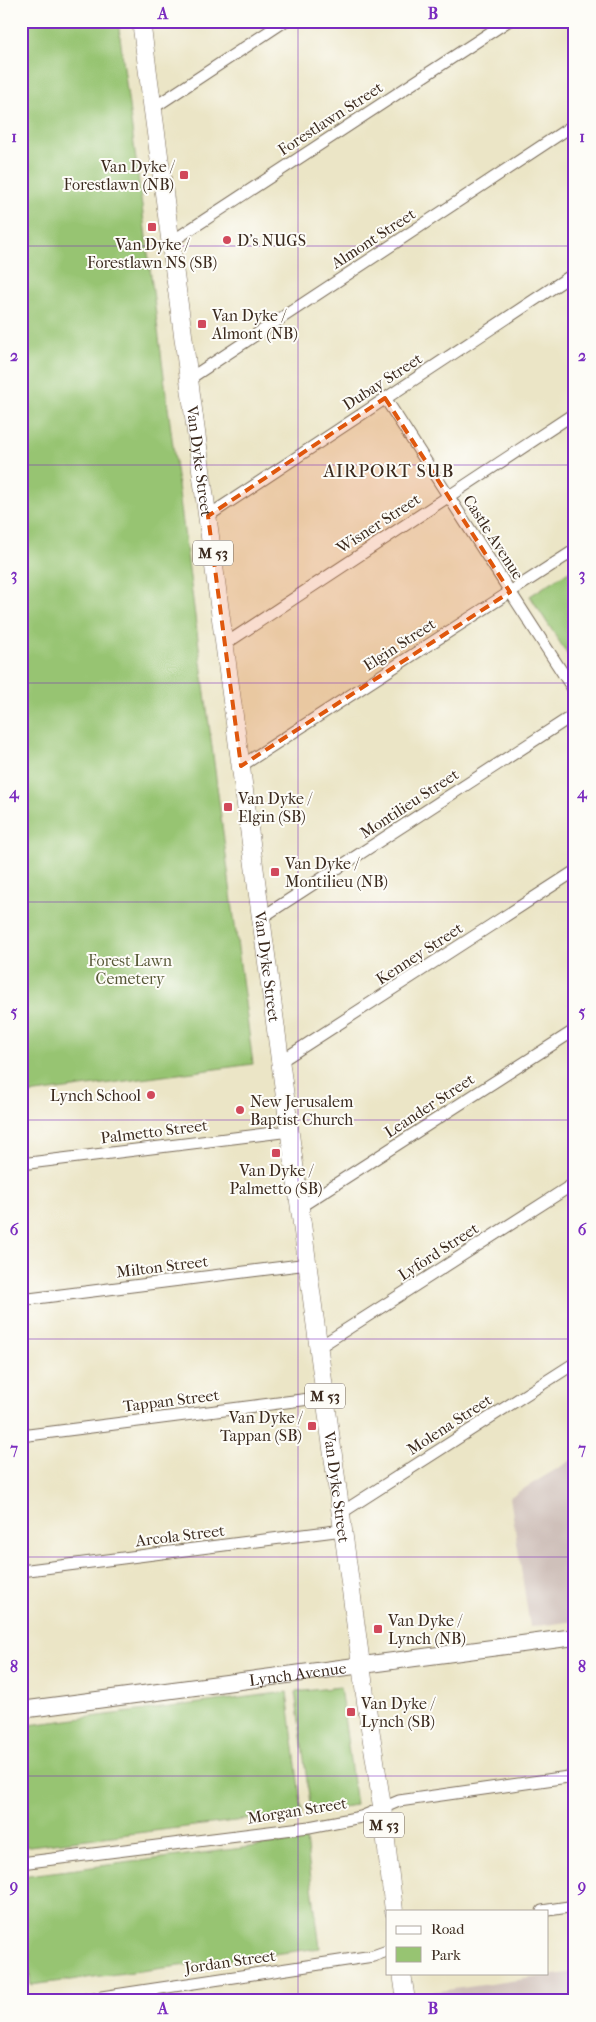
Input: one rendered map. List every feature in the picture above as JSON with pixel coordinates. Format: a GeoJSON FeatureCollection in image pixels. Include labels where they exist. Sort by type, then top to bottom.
{"type":"FeatureCollection","features":[{"type":"Feature","properties":{"kind":"main road","name":"Van Dyke Street"},"geometry":{"type":"LineString","coordinates":[[141,21],[361,1667],[382,1806],[394,1910]]}},
{"type":"Feature","properties":{"kind":"main road"},"geometry":{"type":"LineString","coordinates":[[402,1974],[406,2001]]}},
{"type":"Feature","properties":{"kind":"street"},"geometry":{"type":"LineString","coordinates":[[153,108],[285,21]]}},
{"type":"Feature","properties":{"kind":"street","name":"Forestlawn Street"},"geometry":{"type":"LineString","coordinates":[[171,242],[508,21]]}},
{"type":"Feature","properties":{"kind":"street","name":"Almont Street"},"geometry":{"type":"LineString","coordinates":[[189,379],[575,124]]}},
{"type":"Feature","properties":{"kind":"street","name":"Dubay Street"},"geometry":{"type":"LineString","coordinates":[[208,516],[575,274]]}},
{"type":"Feature","properties":{"kind":"street","name":"Castle Avenue"},"geometry":{"type":"LineString","coordinates":[[385,398],[575,692]]}},
{"type":"Feature","properties":{"kind":"street","name":"Wisner Street"},"geometry":{"type":"LineString","coordinates":[[225,644],[575,413]]}},
{"type":"Feature","properties":{"kind":"street","name":"Elgin Street"},"geometry":{"type":"LineString","coordinates":[[241,766],[575,550]]}},
{"type":"Feature","properties":{"kind":"street","name":"Montilieu Street"},"geometry":{"type":"LineString","coordinates":[[262,918],[575,714]]}},
{"type":"Feature","properties":{"kind":"street","name":"Kenney Street"},"geometry":{"type":"LineString","coordinates":[[281,1061],[575,871]]}},
{"type":"Feature","properties":{"kind":"street","name":"Leander Street"},"geometry":{"type":"LineString","coordinates":[[300,1207],[575,1030]]}},
{"type":"Feature","properties":{"kind":"street","name":"Palmetto Street"},"geometry":{"type":"LineString","coordinates":[[21,1164],[290,1131]]}},
{"type":"Feature","properties":{"kind":"street","name":"Lyford Street"},"geometry":{"type":"LineString","coordinates":[[319,1347],[575,1183]]}},
{"type":"Feature","properties":{"kind":"street","name":"Milton Street"},"geometry":{"type":"LineString","coordinates":[[21,1300],[308,1264]]}},
{"type":"Feature","properties":{"kind":"street","name":"Molena Street"},"geometry":{"type":"LineString","coordinates":[[342,1522],[575,1363]]}},
{"type":"Feature","properties":{"kind":"street","name":"Tappan Street"},"geometry":{"type":"LineString","coordinates":[[21,1436],[325,1397]]}},
{"type":"Feature","properties":{"kind":"street","name":"Arcola Street"},"geometry":{"type":"LineString","coordinates":[[21,1571],[342,1522]]}},
{"type":"Feature","properties":{"kind":"street","name":"Lynch Avenue"},"geometry":{"type":"LineString","coordinates":[[21,1710],[361,1667],[575,1637]]}},
{"type":"Feature","properties":{"kind":"street","name":"Morgan Street"},"geometry":{"type":"LineString","coordinates":[[21,1864],[309,1827],[361,1817],[382,1806],[399,1801],[575,1776]]}},
{"type":"Feature","properties":{"kind":"street"},"geometry":{"type":"LineString","coordinates":[[548,1910],[575,1906]]}},
{"type":"Feature","properties":{"kind":"street","name":"Jordan Street"},"geometry":{"type":"LineString","coordinates":[[75,2001],[364,1958],[381,1955],[386,1951]]}},
{"type":"Feature","properties":{"kind":"highlighted area"},"geometry":{"type":"Polygon","coordinates":[[[385,398],[510,592],[241,766],[208,516],[385,398]]]}},
{"type":"Feature","properties":{"kind":"shaded area"},"geometry":{"type":"Polygon","coordinates":[[[575,1458],[575,1621],[530,1627],[510,1497],[575,1458]]]}},
{"type":"Feature","properties":{"kind":"shaded area"},"geometry":{"type":"Polygon","coordinates":[[[575,1972],[575,2001],[434,2001],[432,1992],[575,1972]]]}},
{"type":"Feature","properties":{"kind":"green space","name":"Forest Lawn Cemetery"},"geometry":{"type":"Polygon","coordinates":[[[21,21],[118,21],[253,1064],[21,1095],[21,21]]]}},
{"type":"Feature","properties":{"kind":"green space"},"geometry":{"type":"Polygon","coordinates":[[[575,567],[575,666],[530,596],[575,567]]]}},
{"type":"Feature","properties":{"kind":"green space"},"geometry":{"type":"Polygon","coordinates":[[[340,1687],[356,1805],[311,1811],[295,1692],[340,1687]]]}},
{"type":"Feature","properties":{"kind":"green space"},"geometry":{"type":"Polygon","coordinates":[[[287,1692],[302,1813],[21,1847],[21,1726],[287,1692]]]}},
{"type":"Feature","properties":{"kind":"green space"},"geometry":{"type":"Polygon","coordinates":[[[306,1840],[320,1948],[31,1985],[21,1914],[21,1876],[306,1840]]]}},
{"type":"Feature","properties":{"kind":"place","name":"Van Dyke / Forestlawn (NB)"},"geometry":{"type":"Point","coordinates":[184,175]}},
{"type":"Feature","properties":{"kind":"place","name":"Van Dyke / Forestlawn NS (SB)"},"geometry":{"type":"Point","coordinates":[152,227]}},
{"type":"Feature","properties":{"kind":"place","name":"D's NUGS"},"geometry":{"type":"Point","coordinates":[227,240]}},
{"type":"Feature","properties":{"kind":"place","name":"Van Dyke / Almont (NB)"},"geometry":{"type":"Point","coordinates":[202,324]}},
{"type":"Feature","properties":{"kind":"place","name":"Van Dyke / Elgin (SB)"},"geometry":{"type":"Point","coordinates":[228,807]}},
{"type":"Feature","properties":{"kind":"place","name":"Van Dyke / Montilieu (NB)"},"geometry":{"type":"Point","coordinates":[275,872]}},
{"type":"Feature","properties":{"kind":"place","name":"Lynch School"},"geometry":{"type":"Point","coordinates":[151,1095]}},
{"type":"Feature","properties":{"kind":"place","name":"New Jerusalem Baptist Church"},"geometry":{"type":"Point","coordinates":[240,1110]}},
{"type":"Feature","properties":{"kind":"place","name":"Van Dyke / Palmetto (SB)"},"geometry":{"type":"Point","coordinates":[276,1153]}},
{"type":"Feature","properties":{"kind":"place","name":"Van Dyke / Tappan (SB)"},"geometry":{"type":"Point","coordinates":[312,1426]}},
{"type":"Feature","properties":{"kind":"place","name":"Van Dyke / Lynch (NB)"},"geometry":{"type":"Point","coordinates":[378,1629]}},
{"type":"Feature","properties":{"kind":"place","name":"Van Dyke / Lynch (SB)"},"geometry":{"type":"Point","coordinates":[351,1712]}},
{"type":"Feature","properties":{"kind":"district","name":"AIRPORT SUB"},"geometry":{"type":"Point","coordinates":[389,471]}}]}
